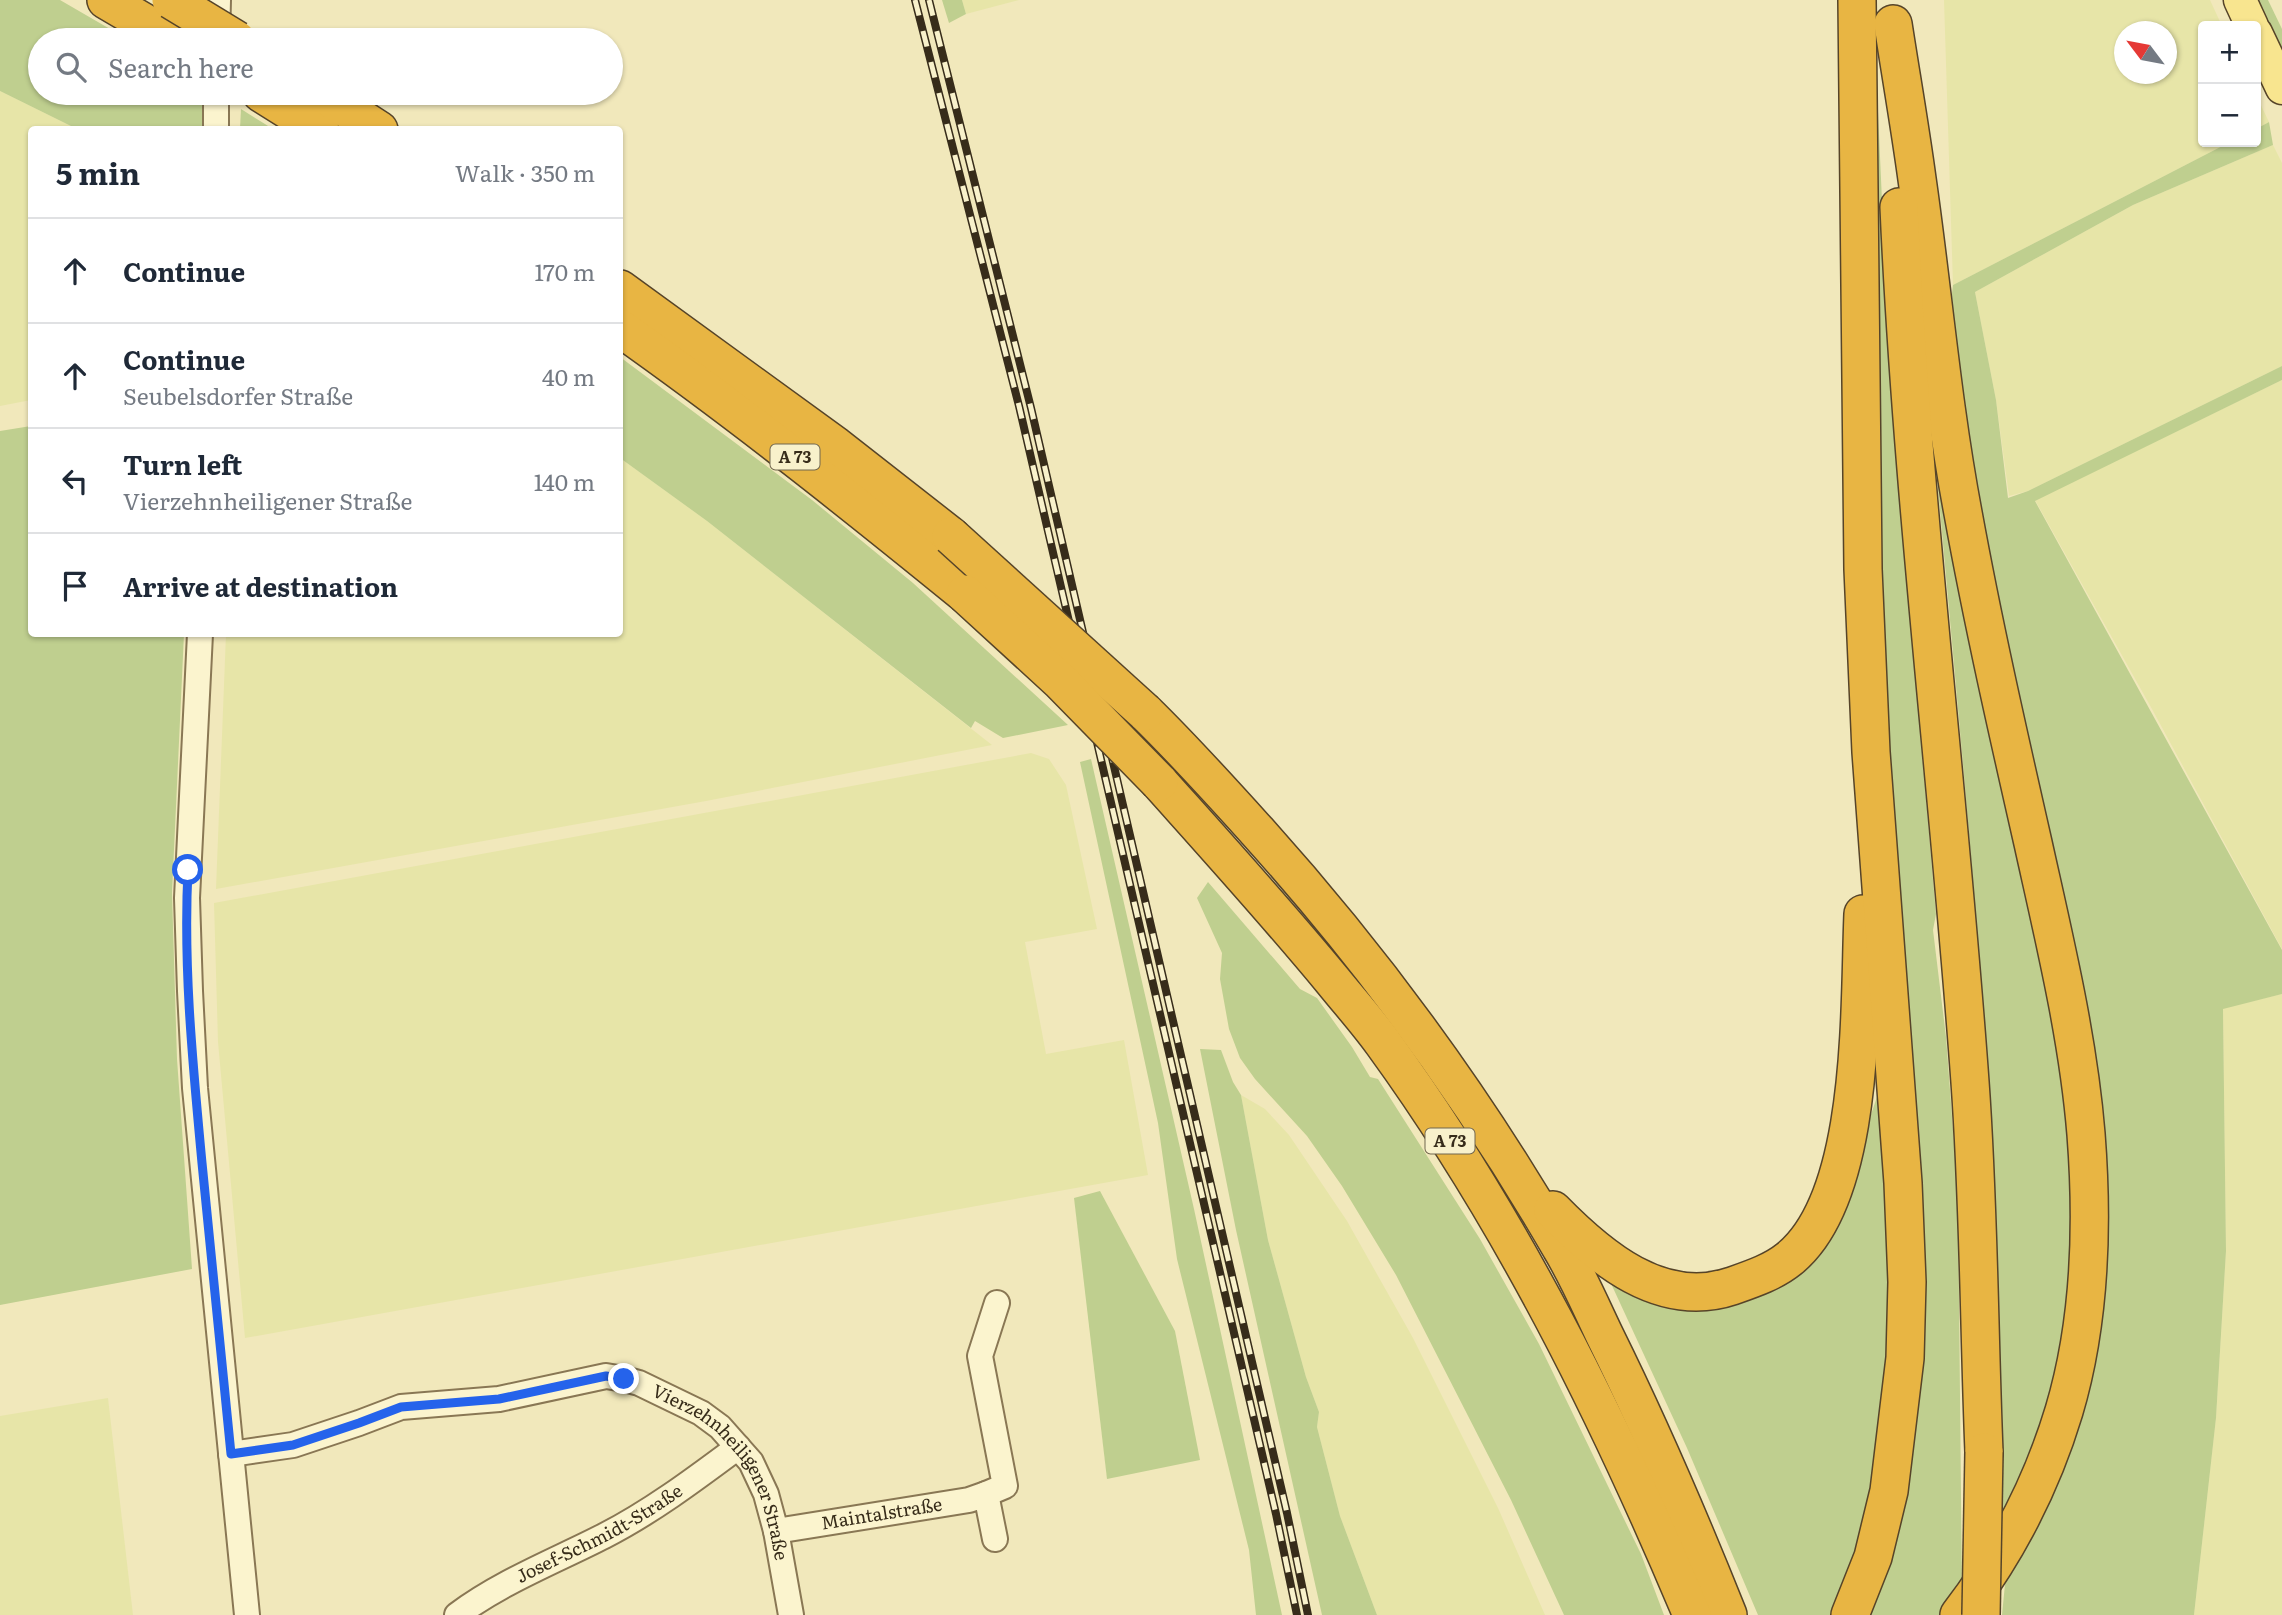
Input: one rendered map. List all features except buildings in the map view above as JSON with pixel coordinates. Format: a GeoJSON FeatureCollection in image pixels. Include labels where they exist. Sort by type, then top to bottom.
{"type":"FeatureCollection","features":[{"type":"Feature","properties":{"kind":"highway"},"geometry":{"type":"LineString","coordinates":[[106,0],[169,24]]}},
{"type":"Feature","properties":{"kind":"highway"},"geometry":{"type":"LineString","coordinates":[[1850,1615],[1873,1557],[1889,1491],[1905,1358],[1907,1282],[1903,1183],[1871,752],[1863,569],[1857,0]]}},
{"type":"Feature","properties":{"kind":"highway"},"geometry":{"type":"LineString","coordinates":[[1893,12],[1903,307],[1922,557],[1955,891],[1970,1086],[1984,1452],[1982,1615]]}},
{"type":"Feature","properties":{"kind":"highway"},"geometry":{"type":"LineString","coordinates":[[1893,12],[1962,509],[2062,984],[2086,1132],[2089,1196],[2081,1334],[2064,1410],[2040,1474],[2013,1530],[1980,1588],[1959,1615]]}},
{"type":"Feature","properties":{"kind":"highway"},"geometry":{"type":"LineString","coordinates":[[292,105],[317,115],[362,126]]}},
{"type":"Feature","properties":{"kind":"highway","name":"A 73"},"geometry":{"type":"LineString","coordinates":[[623,291],[836,446],[951,536],[1177,743],[1298,878],[1362,955],[1474,1109],[1562,1250],[1629,1384],[1689,1517],[1728,1615]]}},
{"type":"Feature","properties":{"kind":"highway","name":"A 73"},"geometry":{"type":"LineString","coordinates":[[623,330],[760,430],[965,594],[1060,681],[1158,782],[1277,912],[1374,1031],[1456,1151],[1534,1281],[1600,1407],[1692,1615]]}},
{"type":"Feature","properties":{"kind":"highway"},"geometry":{"type":"LineString","coordinates":[[1508,1163],[1579,1236],[1624,1270],[1653,1285],[1689,1293],[1722,1289],[1759,1277],[1790,1258],[1814,1229],[1835,1189],[1847,1142],[1855,1073],[1871,752]]}},
{"type":"Feature","properties":{"kind":"main road"},"geometry":{"type":"LineString","coordinates":[[2240,0],[2250,21]]}},
{"type":"Feature","properties":{"kind":"main road"},"geometry":{"type":"LineString","coordinates":[[2261,44],[2282,88]]}},
{"type":"Feature","properties":{"kind":"street"},"geometry":{"type":"LineString","coordinates":[[217,28],[218,0]]}},
{"type":"Feature","properties":{"kind":"street"},"geometry":{"type":"LineString","coordinates":[[216,105],[216,126]]}},
{"type":"Feature","properties":{"kind":"street"},"geometry":{"type":"LineString","coordinates":[[200,637],[187,912],[195,1088],[247,1615]]}},
{"type":"Feature","properties":{"kind":"street"},"geometry":{"type":"LineString","coordinates":[[995,1539],[986,1494],[1005,1486],[980,1356],[996,1303]]}},
{"type":"Feature","properties":{"kind":"street","name":"Vierzehnheiligener Straße"},"geometry":{"type":"LineString","coordinates":[[231,1454],[293,1445],[401,1407],[499,1399],[606,1376],[639,1383],[701,1413],[720,1427],[751,1462],[766,1494],[776,1531],[791,1615]]}},
{"type":"Feature","properties":{"kind":"street","name":"Josef-Schmidt-Straße"},"geometry":{"type":"LineString","coordinates":[[457,1615],[533,1571],[607,1535],[688,1484],[738,1447]]}},
{"type":"Feature","properties":{"kind":"street","name":"Maintalstraße"},"geometry":{"type":"LineString","coordinates":[[776,1531],[968,1500],[986,1494]]}},
{"type":"Feature","properties":{"kind":"shaded area"},"geometry":{"type":"Polygon","coordinates":[[[962,0],[1019,0],[966,14],[962,0]]]}},
{"type":"Feature","properties":{"kind":"shaded area"},"geometry":{"type":"Polygon","coordinates":[[[1944,0],[2210,0],[2220,21],[2198,21],[2198,147],[2220,147],[1953,285],[1944,0]]]}},
{"type":"Feature","properties":{"kind":"shaded area"},"geometry":{"type":"Polygon","coordinates":[[[0,91],[71,126],[28,126],[28,401],[0,406],[0,91]]]}},
{"type":"Feature","properties":{"kind":"shaded area"},"geometry":{"type":"Polygon","coordinates":[[[2261,105],[2269,122],[2261,126],[2261,105]]]}},
{"type":"Feature","properties":{"kind":"shaded area"},"geometry":{"type":"Polygon","coordinates":[[[2273,145],[2282,163],[2282,366],[2028,491],[2009,496],[1996,400],[1975,292],[2133,205],[2273,145]]]}},
{"type":"Feature","properties":{"kind":"shaded area"},"geometry":{"type":"Polygon","coordinates":[[[2282,380],[2282,949],[2035,500],[2282,380]]]}},
{"type":"Feature","properties":{"kind":"shaded area"},"geometry":{"type":"Polygon","coordinates":[[[623,460],[707,521],[992,745],[706,801],[216,889],[226,637],[623,637],[623,460]]]}},
{"type":"Feature","properties":{"kind":"shaded area"},"geometry":{"type":"Polygon","coordinates":[[[1031,753],[1049,759],[1066,785],[1097,929],[1025,942],[1046,1054],[1124,1040],[1148,1175],[245,1338],[218,1042],[214,903],[1031,753]]]}},
{"type":"Feature","properties":{"kind":"shaded area"},"geometry":{"type":"Polygon","coordinates":[[[2282,994],[2282,1615],[2194,1615],[2216,1418],[2226,1251],[2223,1008],[2282,994]]]}},
{"type":"Feature","properties":{"kind":"shaded area"},"geometry":{"type":"Polygon","coordinates":[[[1241,1095],[1265,1109],[1289,1135],[1347,1221],[1413,1338],[1498,1508],[1545,1615],[1377,1615],[1340,1516],[1317,1427],[1319,1412],[1306,1377],[1268,1240],[1241,1095]]]}},
{"type":"Feature","properties":{"kind":"shaded area"},"geometry":{"type":"Polygon","coordinates":[[[108,1398],[133,1615],[0,1615],[0,1416],[108,1398]]]}},
{"type":"Feature","properties":{"kind":"green space"},"geometry":{"type":"Polygon","coordinates":[[[0,0],[60,0],[108,28],[28,28],[28,105],[0,91],[0,0]]]}},
{"type":"Feature","properties":{"kind":"green space"},"geometry":{"type":"Polygon","coordinates":[[[942,0],[962,0],[966,14],[949,23],[942,0]]]}},
{"type":"Feature","properties":{"kind":"green space"},"geometry":{"type":"Polygon","coordinates":[[[2255,0],[2268,0],[2282,29],[2282,57],[2255,0]]]}},
{"type":"Feature","properties":{"kind":"green space"},"geometry":{"type":"Polygon","coordinates":[[[1876,67],[1890,380],[1936,914],[1933,930],[1946,1037],[1958,1196],[1962,1594],[1944,1615],[1866,1615],[1898,1510],[1882,655],[1876,67]]]}},
{"type":"Feature","properties":{"kind":"green space"},"geometry":{"type":"Polygon","coordinates":[[[28,105],[207,105],[203,126],[71,126],[28,105]]]}},
{"type":"Feature","properties":{"kind":"green space"},"geometry":{"type":"Polygon","coordinates":[[[241,109],[268,126],[240,126],[241,109]]]}},
{"type":"Feature","properties":{"kind":"green space"},"geometry":{"type":"Polygon","coordinates":[[[2269,122],[2273,145],[2133,205],[1975,292],[1996,400],[2008,498],[2028,491],[2282,366],[2282,380],[2035,501],[2282,950],[2282,994],[2223,1009],[2226,1251],[2216,1418],[2194,1615],[2002,1615],[2006,1574],[2101,1284],[2011,695],[1948,325],[1953,285],[2220,147],[2261,147],[2261,126],[2269,122]]]}},
{"type":"Feature","properties":{"kind":"green space"},"geometry":{"type":"Polygon","coordinates":[[[623,359],[812,500],[913,583],[1068,725],[1003,738],[975,721],[971,728],[707,521],[623,460],[623,359]]]}},
{"type":"Feature","properties":{"kind":"green space"},"geometry":{"type":"Polygon","coordinates":[[[28,426],[28,637],[184,637],[172,893],[177,1059],[192,1269],[0,1305],[0,431],[28,426]]]}},
{"type":"Feature","properties":{"kind":"green space"},"geometry":{"type":"Polygon","coordinates":[[[1934,444],[2071,1093],[2078,1187],[2064,1375],[2000,1535],[1998,1296],[1990,1119],[1969,830],[1934,444]]]}},
{"type":"Feature","properties":{"kind":"green space"},"geometry":{"type":"Polygon","coordinates":[[[1091,759],[1194,1209],[1282,1615],[1256,1615],[1249,1550],[1177,1259],[1158,1123],[1080,762],[1091,759]]]}},
{"type":"Feature","properties":{"kind":"green space"},"geometry":{"type":"Polygon","coordinates":[[[1208,882],[1300,989],[1317,998],[1370,1077],[1378,1079],[1480,1239],[1539,1344],[1641,1554],[1664,1615],[1564,1615],[1511,1500],[1396,1275],[1342,1186],[1307,1136],[1255,1079],[1240,1058],[1229,1029],[1220,979],[1222,953],[1197,898],[1208,882]]]}},
{"type":"Feature","properties":{"kind":"green space"},"geometry":{"type":"Polygon","coordinates":[[[1200,1049],[1221,1050],[1241,1095],[1268,1240],[1306,1377],[1319,1412],[1317,1427],[1340,1516],[1377,1615],[1322,1615],[1236,1230],[1200,1049]]]}},
{"type":"Feature","properties":{"kind":"green space"},"geometry":{"type":"Polygon","coordinates":[[[1880,1088],[1893,1317],[1881,1449],[1861,1542],[1832,1615],[1758,1615],[1687,1448],[1608,1277],[1743,1296],[1859,1150],[1880,1088]]]}},
{"type":"Feature","properties":{"kind":"green space"},"geometry":{"type":"Polygon","coordinates":[[[1100,1191],[1175,1331],[1200,1460],[1107,1479],[1074,1198],[1100,1191]]]}},
{"type":"Feature","properties":{"kind":"railway"},"geometry":{"type":"LineString","coordinates":[[915,0],[1019,406],[1276,1514],[1297,1615]]}},
{"type":"Feature","properties":{"kind":"railway"},"geometry":{"type":"LineString","coordinates":[[929,0],[1031,408],[1287,1513],[1308,1615]]}},
{"type":"Feature","properties":{"kind":"route"},"geometry":{"type":"LineString","coordinates":[[188,870],[195,1088],[231,1454],[293,1445],[401,1407],[499,1399],[606,1376],[624,1379]]}}]}
